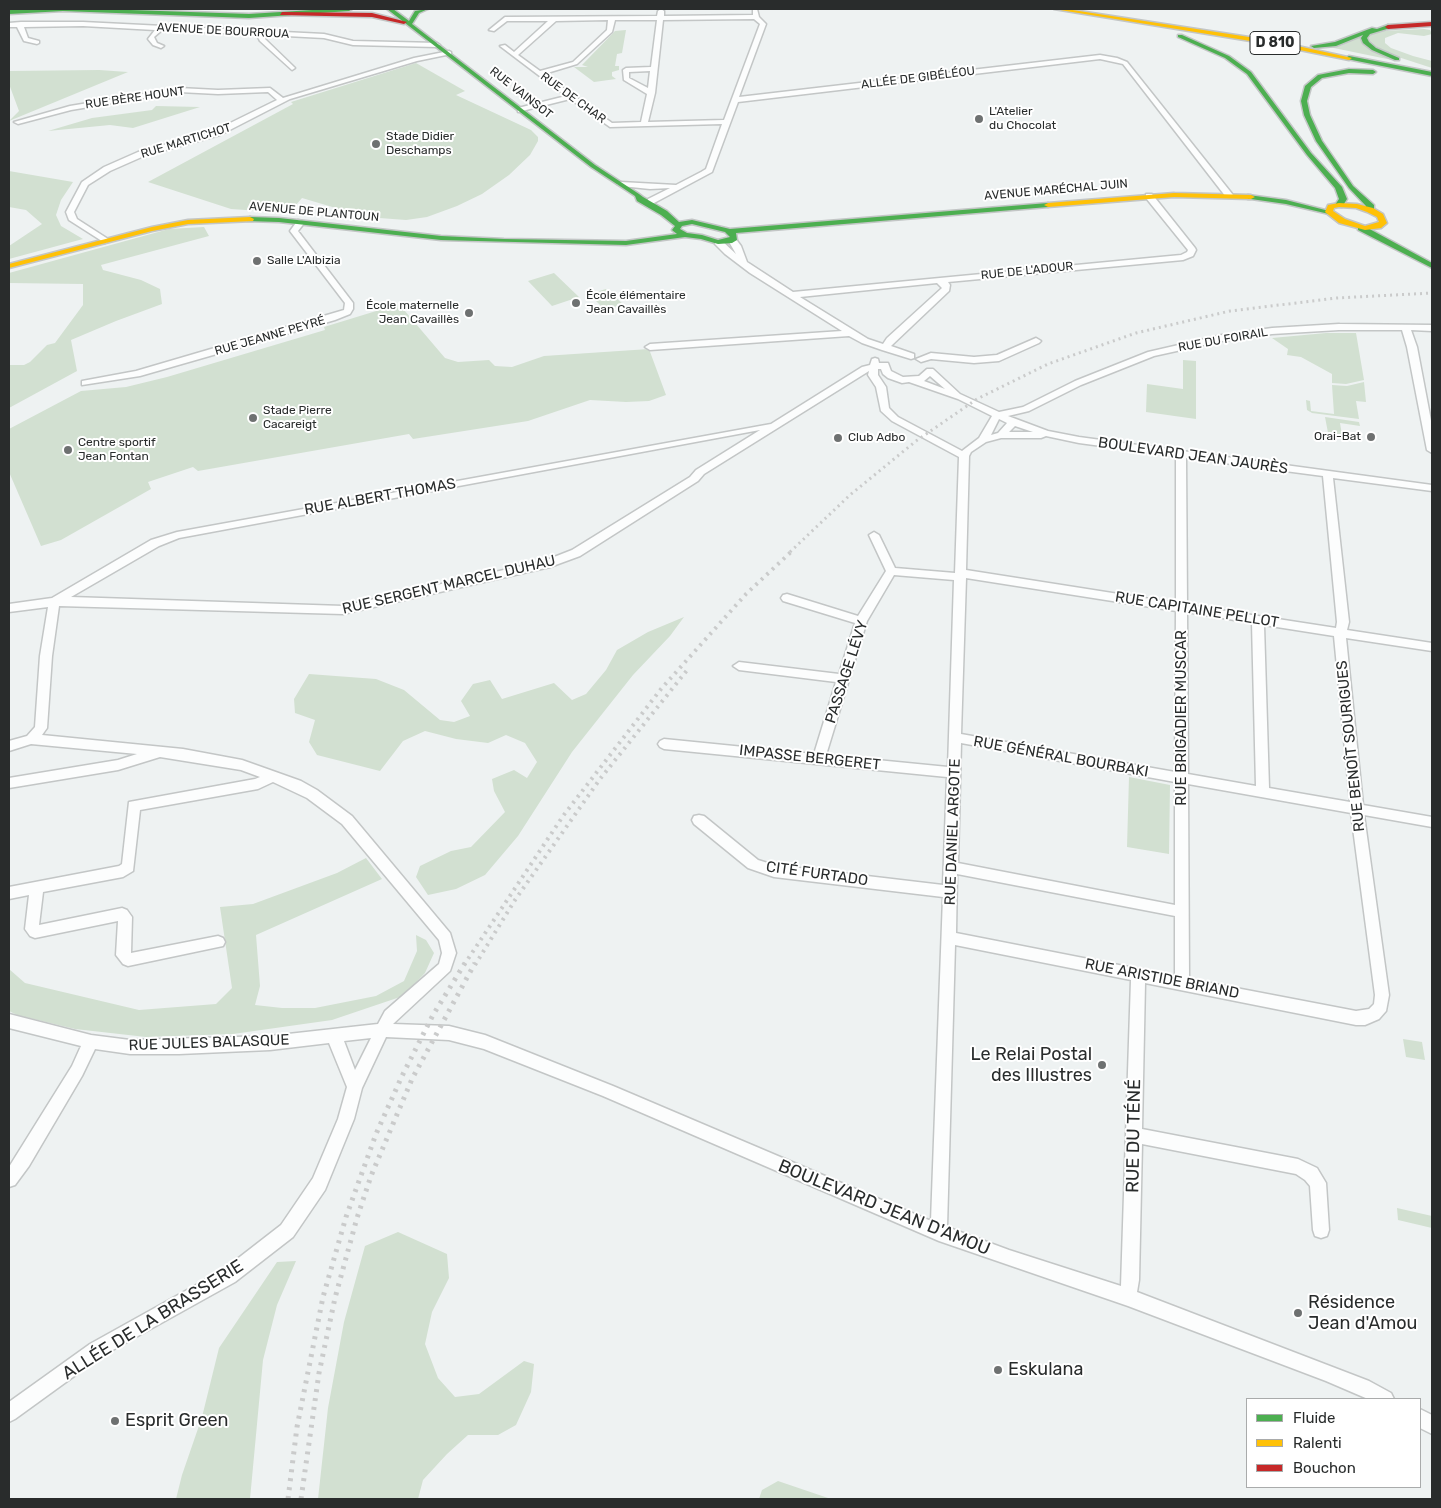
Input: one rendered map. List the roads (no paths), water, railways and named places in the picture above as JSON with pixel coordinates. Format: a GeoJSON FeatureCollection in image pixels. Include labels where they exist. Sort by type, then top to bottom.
{"type":"FeatureCollection","features":[{"type":"Feature","properties":{"kind":"main road"},"geometry":{"type":"LineString","coordinates":[[9,12],[63,9],[249,16],[348,9]]}},
{"type":"Feature","properties":{"kind":"main road","name":"RUE VAINSOT"},"geometry":{"type":"LineString","coordinates":[[390,9],[593,166],[637,195],[692,222]]}},
{"type":"Feature","properties":{"kind":"main road"},"geometry":{"type":"LineString","coordinates":[[282,14],[372,15],[410,23],[417,12],[425,9]]}},
{"type":"Feature","properties":{"kind":"main road","name":"D 810"},"geometry":{"type":"LineString","coordinates":[[1058,9],[1275,43],[1432,72]]}},
{"type":"Feature","properties":{"kind":"main road","name":"D 810"},"geometry":{"type":"LineString","coordinates":[[1081,9],[1312,46],[1432,72]]}},
{"type":"Feature","properties":{"kind":"main road"},"geometry":{"type":"LineString","coordinates":[[1118,18],[1180,36],[1211,49],[1249,74],[1303,145],[1338,187],[1343,199],[1339,205]]}},
{"type":"Feature","properties":{"kind":"main road"},"geometry":{"type":"LineString","coordinates":[[1312,46],[1336,44],[1368,30],[1432,24]]}},
{"type":"Feature","properties":{"kind":"main road"},"geometry":{"type":"LineString","coordinates":[[1388,27],[1368,33],[1364,38],[1366,43],[1393,58],[1432,72]]}},
{"type":"Feature","properties":{"kind":"main road"},"geometry":{"type":"LineString","coordinates":[[1370,210],[1370,205],[1352,188],[1321,144],[1307,115],[1304,101],[1308,86],[1320,76],[1349,71],[1432,79]]}},
{"type":"Feature","properties":{"kind":"main road"},"geometry":{"type":"LineString","coordinates":[[1303,145],[1310,139],[1321,144]]}},
{"type":"Feature","properties":{"kind":"main road","name":"AVENUE MARÉCHAL JUIN"},"geometry":{"type":"LineString","coordinates":[[718,242],[732,236],[785,227],[1149,196],[1228,194],[1286,202],[1329,212],[1336,218],[1358,226]]}},
{"type":"Feature","properties":{"kind":"main road","name":"RUE VAINSOT"},"geometry":{"type":"LineString","coordinates":[[637,195],[640,199],[664,213],[680,229]]}},
{"type":"Feature","properties":{"kind":"main road"},"geometry":{"type":"LineString","coordinates":[[1329,212],[1331,207],[1339,205],[1357,206],[1370,210],[1380,216],[1395,230]]}},
{"type":"Feature","properties":{"kind":"main road","name":"AVENUE DE PLANTOUN"},"geometry":{"type":"LineString","coordinates":[[9,266],[152,229],[200,221],[252,219],[301,222],[441,238],[504,241],[592,241],[652,236],[680,229],[692,222]]}},
{"type":"Feature","properties":{"kind":"main road"},"geometry":{"type":"LineString","coordinates":[[1358,226],[1378,226],[1383,220]]}},
{"type":"Feature","properties":{"kind":"main road"},"geometry":{"type":"LineString","coordinates":[[692,222],[732,236]]}},
{"type":"Feature","properties":{"kind":"main road"},"geometry":{"type":"LineString","coordinates":[[1358,226],[1432,266]]}},
{"type":"Feature","properties":{"kind":"main road"},"geometry":{"type":"LineString","coordinates":[[680,229],[718,242]]}},
{"type":"Feature","properties":{"kind":"main road"},"geometry":{"type":"LineString","coordinates":[[1406,240],[1430,257]]}},
{"type":"Feature","properties":{"kind":"street"},"geometry":{"type":"LineString","coordinates":[[644,124],[661,9]]}},
{"type":"Feature","properties":{"kind":"street"},"geometry":{"type":"LineString","coordinates":[[650,201],[709,170],[763,24],[756,17],[754,9]]}},
{"type":"Feature","properties":{"kind":"street"},"geometry":{"type":"LineString","coordinates":[[492,30],[505,20],[756,17]]}},
{"type":"Feature","properties":{"kind":"street"},"geometry":{"type":"LineString","coordinates":[[539,74],[575,63],[610,31],[612,18]]}},
{"type":"Feature","properties":{"kind":"street"},"geometry":{"type":"LineString","coordinates":[[514,55],[554,19]]}},
{"type":"Feature","properties":{"kind":"street"},"geometry":{"type":"LineString","coordinates":[[21,24],[20,30],[26,40],[37,42]]}},
{"type":"Feature","properties":{"kind":"street","name":"AVENUE DE BOURROUA"},"geometry":{"type":"LineString","coordinates":[[9,25],[74,24],[160,28],[331,36],[353,43],[437,45]]}},
{"type":"Feature","properties":{"kind":"street"},"geometry":{"type":"LineString","coordinates":[[160,28],[151,36],[151,39],[155,44],[161,46]]}},
{"type":"Feature","properties":{"kind":"street"},"geometry":{"type":"LineString","coordinates":[[265,33],[261,37],[262,40],[292,68]]}},
{"type":"Feature","properties":{"kind":"street","name":"RUE DE CHAR"},"geometry":{"type":"LineString","coordinates":[[503,46],[610,125],[727,122]]}},
{"type":"Feature","properties":{"kind":"street","name":"RUE MARTICHOT"},"geometry":{"type":"LineString","coordinates":[[105,241],[73,220],[71,216],[72,204],[85,184],[112,166],[141,154],[217,133],[239,124],[258,111],[296,95],[416,59],[449,53]]}},
{"type":"Feature","properties":{"kind":"street","name":"ALLÉE DE GIBÉLÉOU"},"geometry":{"type":"LineString","coordinates":[[735,100],[1100,57],[1115,59],[1125,63],[1228,194]]}},
{"type":"Feature","properties":{"kind":"street"},"geometry":{"type":"LineString","coordinates":[[650,93],[626,80],[626,70],[653,69]]}},
{"type":"Feature","properties":{"kind":"street","name":"RUE BÈRE HOUNT"},"geometry":{"type":"LineString","coordinates":[[18,122],[70,108],[179,90],[212,92],[270,90],[282,100]]}},
{"type":"Feature","properties":{"kind":"street"},"geometry":{"type":"LineString","coordinates":[[521,110],[571,97]]}},
{"type":"Feature","properties":{"kind":"street"},"geometry":{"type":"LineString","coordinates":[[621,184],[650,187],[678,185]]}},
{"type":"Feature","properties":{"kind":"street"},"geometry":{"type":"LineString","coordinates":[[637,195],[650,187]]}},
{"type":"Feature","properties":{"kind":"street","name":"RUE DE L'ADOUR"},"geometry":{"type":"LineString","coordinates":[[791,295],[1183,257],[1190,254],[1192,250],[1149,196]]}},
{"type":"Feature","properties":{"kind":"street","name":"RUE JEANNE PEYRÉ"},"geometry":{"type":"LineString","coordinates":[[85,383],[137,374],[332,318],[347,312],[349,303],[294,231],[301,222]]}},
{"type":"Feature","properties":{"kind":"street"},"geometry":{"type":"LineString","coordinates":[[732,236],[743,263]]}},
{"type":"Feature","properties":{"kind":"street"},"geometry":{"type":"LineString","coordinates":[[718,242],[743,263],[864,341],[911,356],[921,359],[931,356],[974,360],[999,358],[1036,341]]}},
{"type":"Feature","properties":{"kind":"street"},"geometry":{"type":"LineString","coordinates":[[886,348],[890,340],[946,289],[946,285],[938,280]]}},
{"type":"Feature","properties":{"kind":"street","name":"RUE DU FOIRAIL"},"geometry":{"type":"LineString","coordinates":[[997,415],[1026,409],[1102,373],[1151,354],[1222,338],[1272,331],[1324,327],[1432,328]]}},
{"type":"Feature","properties":{"kind":"street"},"geometry":{"type":"LineString","coordinates":[[1406,328],[1412,347],[1432,450]]}},
{"type":"Feature","properties":{"kind":"street"},"geometry":{"type":"LineString","coordinates":[[650,347],[851,333]]}},
{"type":"Feature","properties":{"kind":"street"},"geometry":{"type":"LineString","coordinates":[[864,341],[881,387],[884,409],[889,414],[964,456],[967,450],[983,440],[1001,435],[1040,436],[1046,433]]}},
{"type":"Feature","properties":{"kind":"street","name":"RUE ALBERT THOMAS"},"geometry":{"type":"LineString","coordinates":[[749,442],[852,379],[874,368],[885,365],[894,357],[911,356]]}},
{"type":"Feature","properties":{"kind":"street","name":"BOULEVARD JEAN JAURÈS"},"geometry":{"type":"LineString","coordinates":[[921,359],[926,363],[930,371],[962,398]]}},
{"type":"Feature","properties":{"kind":"street"},"geometry":{"type":"LineString","coordinates":[[885,365],[886,372],[891,376]]}},
{"type":"Feature","properties":{"kind":"street","name":"RUE ALBERT THOMAS"},"geometry":{"type":"LineString","coordinates":[[874,368],[902,380],[913,381]]}},
{"type":"Feature","properties":{"kind":"street"},"geometry":{"type":"LineString","coordinates":[[913,381],[922,379],[930,371]]}},
{"type":"Feature","properties":{"kind":"street","name":"BOULEVARD JEAN JAURÈS"},"geometry":{"type":"LineString","coordinates":[[913,381],[962,398],[1024,426],[1079,440],[1432,488]]}},
{"type":"Feature","properties":{"kind":"street"},"geometry":{"type":"LineString","coordinates":[[1024,426],[1026,409]]}},
{"type":"Feature","properties":{"kind":"street"},"geometry":{"type":"LineString","coordinates":[[983,440],[997,415]]}},
{"type":"Feature","properties":{"kind":"street"},"geometry":{"type":"LineString","coordinates":[[1001,435],[1013,422]]}},
{"type":"Feature","properties":{"kind":"street","name":"RUE ALBERT THOMAS"},"geometry":{"type":"LineString","coordinates":[[54,602],[155,543],[176,534],[776,425]]}},
{"type":"Feature","properties":{"kind":"street"},"geometry":{"type":"LineString","coordinates":[[738,432],[744,440],[749,442]]}},
{"type":"Feature","properties":{"kind":"street"},"geometry":{"type":"LineString","coordinates":[[720,435],[730,440],[736,450]]}},
{"type":"Feature","properties":{"kind":"street","name":"RUE SERGENT MARCEL DUHAU"},"geometry":{"type":"LineString","coordinates":[[54,602],[328,611],[353,609],[566,558],[688,483],[700,472],[749,442]]}},
{"type":"Feature","properties":{"kind":"street","name":"RUE BRIGADIER MUSCAR"},"geometry":{"type":"LineString","coordinates":[[1181,454],[1182,983]]}},
{"type":"Feature","properties":{"kind":"street","name":"RUE DANIEL ARGOTE"},"geometry":{"type":"LineString","coordinates":[[939,1233],[957,738],[964,456]]}},
{"type":"Feature","properties":{"kind":"street","name":"RUE BENOÎT SOURIGUES"},"geometry":{"type":"LineString","coordinates":[[1328,475],[1343,622],[1340,633],[1358,808],[1382,995],[1381,1006],[1374,1014]]}},
{"type":"Feature","properties":{"kind":"street"},"geometry":{"type":"LineString","coordinates":[[874,536],[891,571],[961,575]]}},
{"type":"Feature","properties":{"kind":"street","name":"PASSAGE LÉVY"},"geometry":{"type":"LineString","coordinates":[[819,759],[861,621],[891,571]]}},
{"type":"Feature","properties":{"kind":"street","name":"RUE CAPITAINE PELLOT"},"geometry":{"type":"LineString","coordinates":[[961,575],[1432,647]]}},
{"type":"Feature","properties":{"kind":"street"},"geometry":{"type":"LineString","coordinates":[[787,598],[861,621]]}},
{"type":"Feature","properties":{"kind":"street"},"geometry":{"type":"LineString","coordinates":[[9,608],[54,602],[46,656],[40,728],[31,739],[9,746]]}},
{"type":"Feature","properties":{"kind":"street"},"geometry":{"type":"LineString","coordinates":[[1258,620],[1263,792]]}},
{"type":"Feature","properties":{"kind":"street"},"geometry":{"type":"LineString","coordinates":[[739,666],[844,679]]}},
{"type":"Feature","properties":{"kind":"street","name":"RUE GÉNÉRAL BOURBAKI"},"geometry":{"type":"LineString","coordinates":[[957,738],[1432,822]]}},
{"type":"Feature","properties":{"kind":"street","name":"ALLÉE DE LA BRASSERIE"},"geometry":{"type":"LineString","coordinates":[[9,1413],[96,1350],[230,1276],[287,1231],[319,1184],[346,1119],[355,1087],[390,1016],[445,967],[450,953],[445,937],[347,820],[312,794],[273,776],[217,759],[31,739]]}},
{"type":"Feature","properties":{"kind":"street","name":"IMPASSE BERGERET"},"geometry":{"type":"LineString","coordinates":[[664,744],[955,773]]}},
{"type":"Feature","properties":{"kind":"street"},"geometry":{"type":"LineString","coordinates":[[9,783],[118,765],[161,752]]}},
{"type":"Feature","properties":{"kind":"street"},"geometry":{"type":"LineString","coordinates":[[9,893],[123,871],[128,867],[134,806],[258,784],[273,776]]}},
{"type":"Feature","properties":{"kind":"street","name":"CITÉ FURTADO"},"geometry":{"type":"LineString","coordinates":[[699,820],[753,864],[774,871],[951,892]]}},
{"type":"Feature","properties":{"kind":"street"},"geometry":{"type":"LineString","coordinates":[[952,867],[1182,912]]}},
{"type":"Feature","properties":{"kind":"street"},"geometry":{"type":"LineString","coordinates":[[37,888],[32,929],[35,932],[122,914],[125,917],[123,955],[128,960],[218,942]]}},
{"type":"Feature","properties":{"kind":"street","name":"RUE ARISTIDE BRIAND"},"geometry":{"type":"LineString","coordinates":[[950,938],[1356,1018],[1364,1018],[1374,1014]]}},
{"type":"Feature","properties":{"kind":"street","name":"RUE DU TÉNÉ"},"geometry":{"type":"LineString","coordinates":[[1128,1297],[1138,975]]}},
{"type":"Feature","properties":{"kind":"street","name":"RUE JULES BALASQUE"},"geometry":{"type":"LineString","coordinates":[[9,1021],[91,1042],[130,1047],[270,1043],[382,1030]]}},
{"type":"Feature","properties":{"kind":"street","name":"BOULEVARD JEAN D'AMOU"},"geometry":{"type":"LineString","coordinates":[[382,1030],[449,1033],[506,1049],[939,1233],[1128,1297],[1327,1372],[1363,1387],[1383,1398]]}},
{"type":"Feature","properties":{"kind":"street"},"geometry":{"type":"LineString","coordinates":[[334,1036],[355,1087]]}},
{"type":"Feature","properties":{"kind":"street"},"geometry":{"type":"LineString","coordinates":[[9,1179],[77,1071],[91,1042]]}},
{"type":"Feature","properties":{"kind":"street"},"geometry":{"type":"LineString","coordinates":[[1134,1135],[1298,1167],[1311,1174],[1318,1183],[1321,1230]]}},
{"type":"Feature","properties":{"kind":"street"},"geometry":{"type":"LineString","coordinates":[[1421,1419],[1432,1425]]}},
{"type":"Feature","properties":{"kind":"railway"},"geometry":{"type":"LineString","coordinates":[[790,552],[850,495],[916,441],[977,399],[1048,364],[1136,333],[1230,311],[1337,298],[1432,293]]}},
{"type":"Feature","properties":{"kind":"railway"},"geometry":{"type":"LineString","coordinates":[[464,965],[563,816],[661,689],[746,594],[792,551]]}},
{"type":"Feature","properties":{"kind":"railway"},"geometry":{"type":"LineString","coordinates":[[475,965],[515,900],[600,779],[688,669]]}},
{"type":"Feature","properties":{"kind":"railway"},"geometry":{"type":"LineString","coordinates":[[288,1499],[297,1427],[323,1297],[346,1217],[376,1134],[402,1076],[433,1015],[465,963]]}},
{"type":"Feature","properties":{"kind":"railway"},"geometry":{"type":"LineString","coordinates":[[301,1499],[319,1373],[335,1298],[357,1218],[371,1176],[412,1079],[475,963]]}},
{"type":"Feature","properties":{"kind":"place","name":"L'Atelier du Chocolat"},"geometry":{"type":"Point","coordinates":[979,119]}},
{"type":"Feature","properties":{"kind":"place","name":"Stade Didier Deschamps"},"geometry":{"type":"Point","coordinates":[376,144]}},
{"type":"Feature","properties":{"kind":"place","name":"Salle L'Albizia"},"geometry":{"type":"Point","coordinates":[257,261]}},
{"type":"Feature","properties":{"kind":"place","name":"École élémentaire Jean Cavaillès"},"geometry":{"type":"Point","coordinates":[576,303]}},
{"type":"Feature","properties":{"kind":"place","name":"École maternelle Jean Cavaillès"},"geometry":{"type":"Point","coordinates":[469,313]}},
{"type":"Feature","properties":{"kind":"place","name":"Stade Pierre Cacareigt"},"geometry":{"type":"Point","coordinates":[253,418]}},
{"type":"Feature","properties":{"kind":"place","name":"Orai-Bat"},"geometry":{"type":"Point","coordinates":[1371,437]}},
{"type":"Feature","properties":{"kind":"place","name":"Club Adbo"},"geometry":{"type":"Point","coordinates":[838,438]}},
{"type":"Feature","properties":{"kind":"place","name":"Centre sportif Jean Fontan"},"geometry":{"type":"Point","coordinates":[68,450]}},
{"type":"Feature","properties":{"kind":"place","name":"Le Relai Postal des Illustres"},"geometry":{"type":"Point","coordinates":[1102,1065]}},
{"type":"Feature","properties":{"kind":"place","name":"Résidence Jean d'Amou"},"geometry":{"type":"Point","coordinates":[1298,1313]}},
{"type":"Feature","properties":{"kind":"place","name":"Eskulana"},"geometry":{"type":"Point","coordinates":[998,1370]}},
{"type":"Feature","properties":{"kind":"place","name":"Esprit Green"},"geometry":{"type":"Point","coordinates":[115,1421]}}]}
